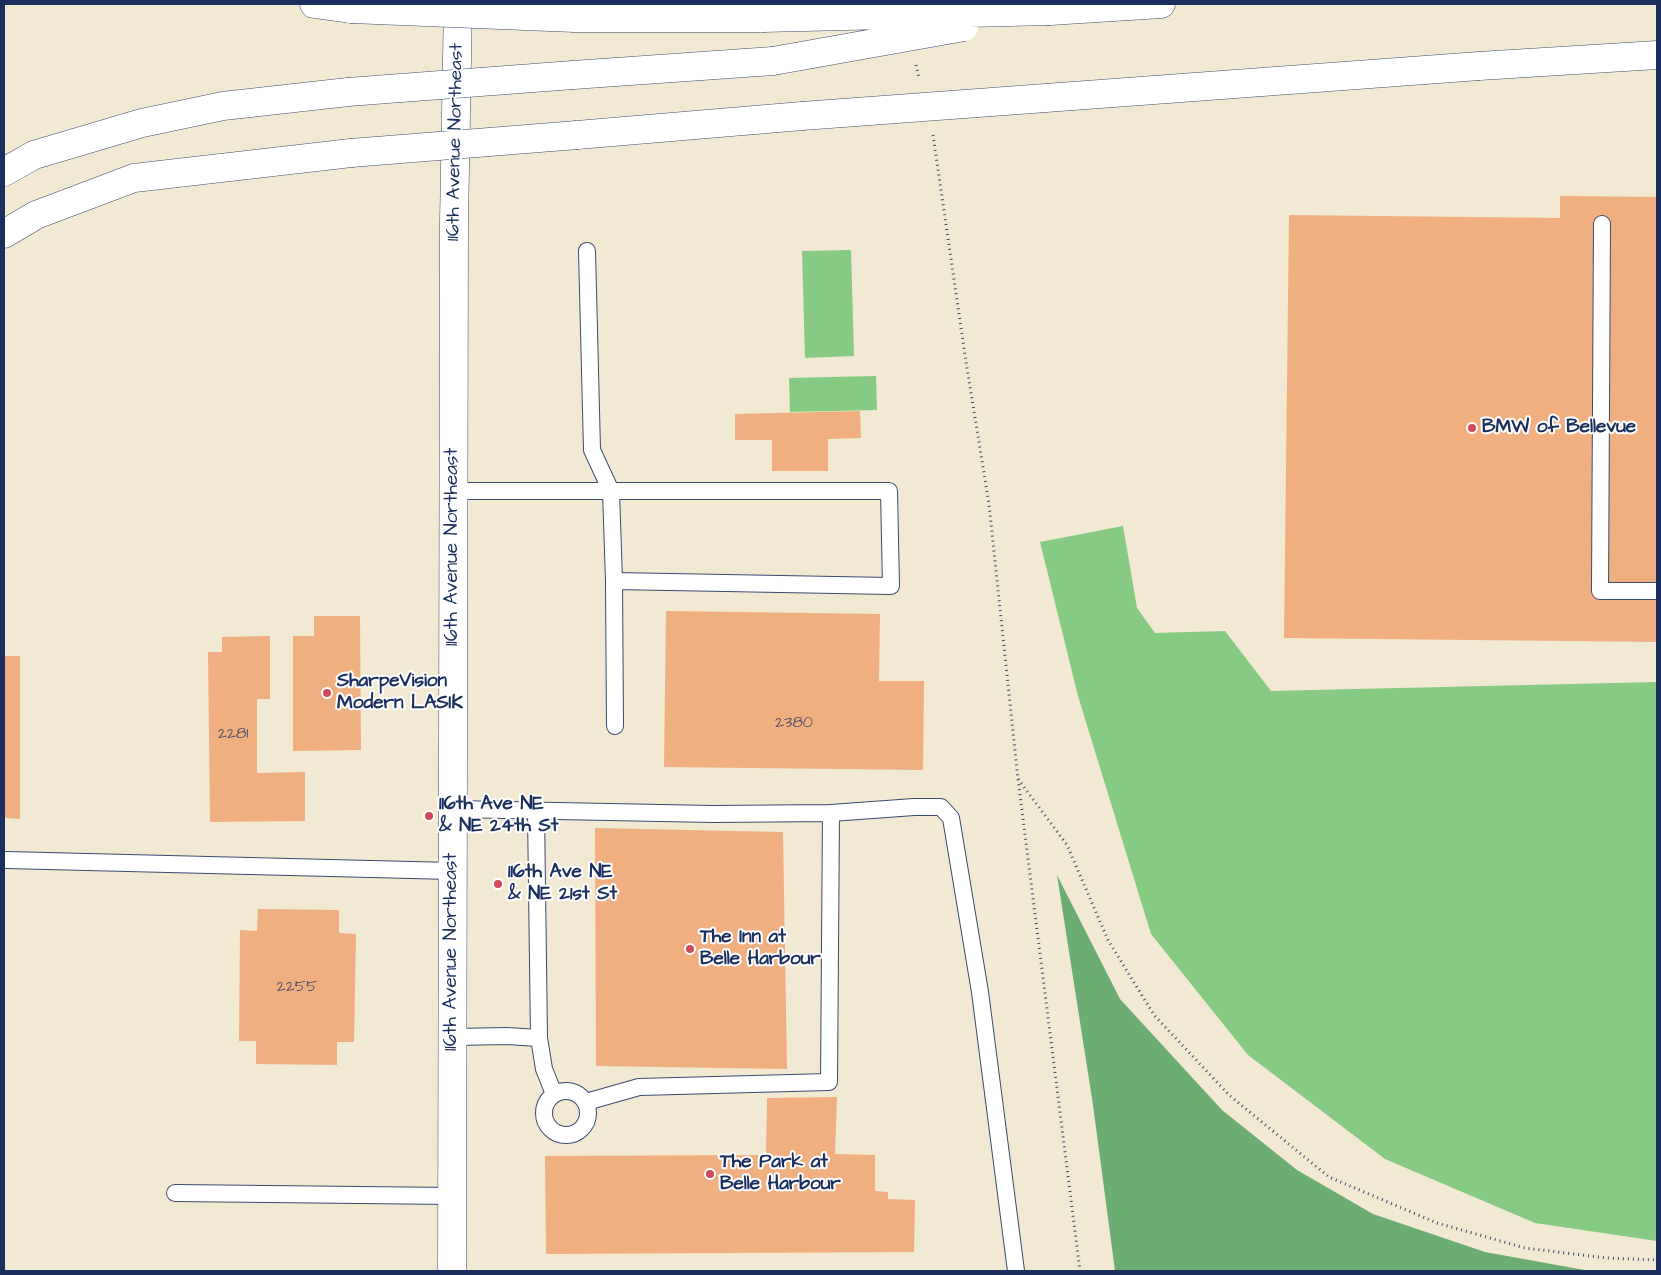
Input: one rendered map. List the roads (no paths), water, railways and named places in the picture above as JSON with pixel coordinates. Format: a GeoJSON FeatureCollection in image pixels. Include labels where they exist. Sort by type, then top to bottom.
{"type":"FeatureCollection","features":[{"type":"Feature","properties":{"kind":"main road"},"geometry":{"type":"LineString","coordinates":[[314,4],[350,9],[575,18],[763,18],[1050,11],[1161,4]]}},
{"type":"Feature","properties":{"kind":"main road","name":"116th Avenue Northeast"},"geometry":{"type":"LineString","coordinates":[[452,1271],[454,222],[458,4]]}},
{"type":"Feature","properties":{"kind":"main road"},"geometry":{"type":"LineString","coordinates":[[4,172],[34,154],[142,122],[223,106],[348,92],[573,74],[773,61],[1050,11]]}},
{"type":"Feature","properties":{"kind":"main road"},"geometry":{"type":"LineString","coordinates":[[4,234],[36,215],[134,178],[350,153],[802,116],[1657,54]]}},
{"type":"Feature","properties":{"kind":"lane"},"geometry":{"type":"LineString","coordinates":[[1602,224],[1600,591],[1657,592]]}},
{"type":"Feature","properties":{"kind":"lane"},"geometry":{"type":"LineString","coordinates":[[587,252],[592,450],[611,491],[615,726]]}},
{"type":"Feature","properties":{"kind":"lane"},"geometry":{"type":"LineString","coordinates":[[453,491],[888,491],[891,586],[614,581]]}},
{"type":"Feature","properties":{"kind":"lane"},"geometry":{"type":"LineString","coordinates":[[452,809],[713,814],[832,813],[914,806],[941,806],[951,818],[980,992],[1016,1271]]}},
{"type":"Feature","properties":{"kind":"lane"},"geometry":{"type":"LineString","coordinates":[[536,810],[539,1038],[544,1069],[554,1094]]}},
{"type":"Feature","properties":{"kind":"lane"},"geometry":{"type":"LineString","coordinates":[[586,1102],[639,1087],[829,1082],[832,813]]}},
{"type":"Feature","properties":{"kind":"lane"},"geometry":{"type":"LineString","coordinates":[[6,860],[452,871]]}},
{"type":"Feature","properties":{"kind":"lane"},"geometry":{"type":"LineString","coordinates":[[452,1037],[507,1036],[539,1038]]}},
{"type":"Feature","properties":{"kind":"lane"},"geometry":{"type":"LineString","coordinates":[[569,1090],[582,1096],[586,1102],[589,1116],[583,1128],[577,1133],[562,1135],[549,1127],[545,1120],[545,1105],[554,1094],[569,1090]]}},
{"type":"Feature","properties":{"kind":"lane"},"geometry":{"type":"LineString","coordinates":[[175,1193],[452,1196]]}},
{"type":"Feature","properties":{"kind":"place","name":"BMW of Bellevue"},"geometry":{"type":"Point","coordinates":[1472,428]}},
{"type":"Feature","properties":{"kind":"place","name":"SharpeVision Modern LASIK"},"geometry":{"type":"Point","coordinates":[327,693]}},
{"type":"Feature","properties":{"kind":"place","name":"116th Ave NE & NE 24th St"},"geometry":{"type":"Point","coordinates":[429,816]}},
{"type":"Feature","properties":{"kind":"place","name":"116th Ave NE & NE 21st St"},"geometry":{"type":"Point","coordinates":[498,884]}},
{"type":"Feature","properties":{"kind":"place","name":"The Inn at Belle Harbour"},"geometry":{"type":"Point","coordinates":[690,949]}},
{"type":"Feature","properties":{"kind":"place","name":"The Park at Belle Harbour"},"geometry":{"type":"Point","coordinates":[710,1174]}}]}
